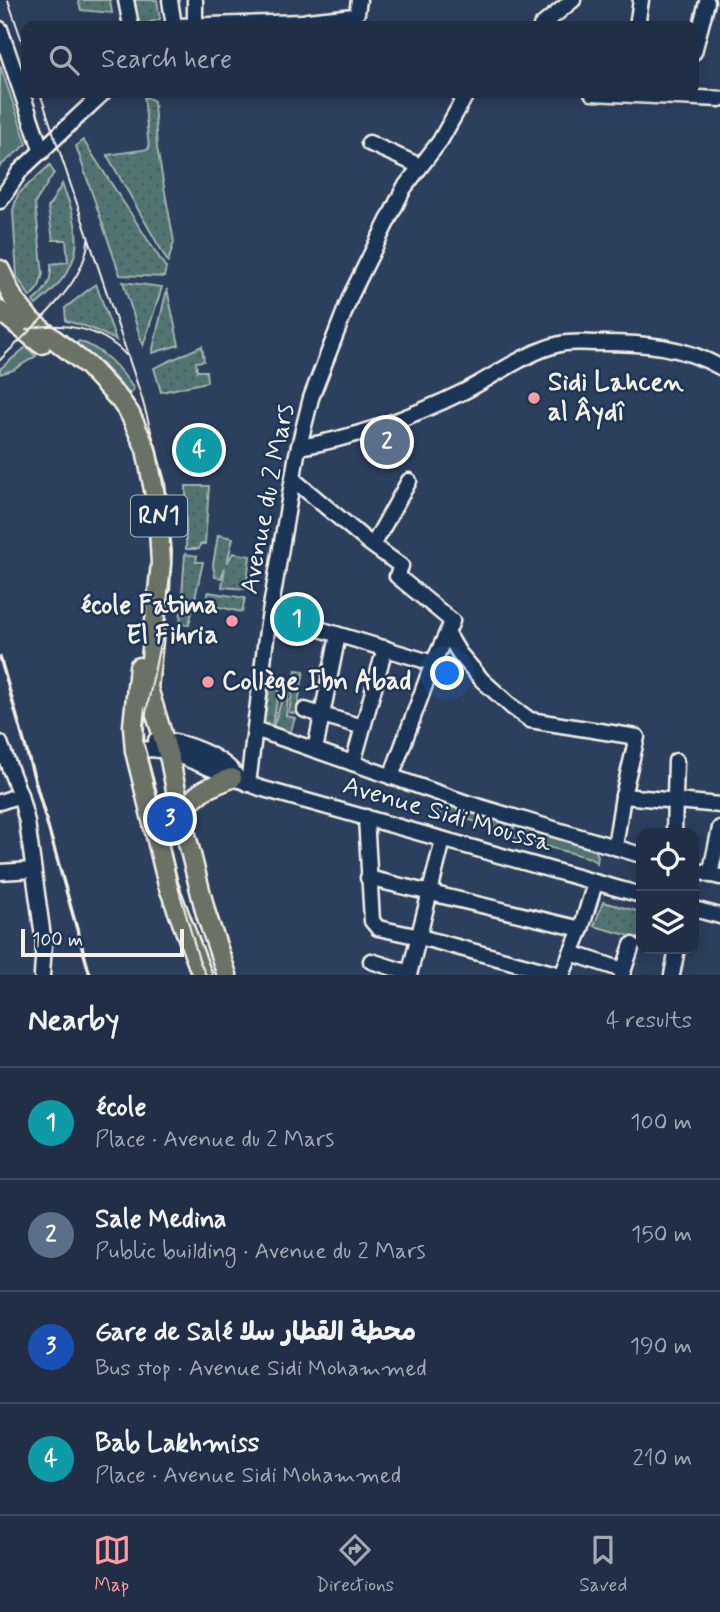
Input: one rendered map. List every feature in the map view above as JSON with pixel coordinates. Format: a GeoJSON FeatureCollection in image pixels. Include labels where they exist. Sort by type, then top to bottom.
{"type":"FeatureCollection","features":[{"type":"Feature","properties":{"kind":"main road","name":"RN1"},"geometry":{"type":"LineString","coordinates":[[0,270],[10,292],[31,321],[88,366],[120,400],[131,414],[146,449],[158,511],[160,537],[159,594],[148,688],[167,738],[181,815],[206,914],[227,975]]}},
{"type":"Feature","properties":{"kind":"main road","name":"RN1"},"geometry":{"type":"LineString","coordinates":[[0,311],[79,375],[109,405],[127,432],[141,467],[151,536],[149,593],[136,687],[134,747],[168,886],[202,975]]}},
{"type":"Feature","properties":{"kind":"main road"},"geometry":{"type":"LineString","coordinates":[[181,815],[190,800],[202,790],[240,781]]}},
{"type":"Feature","properties":{"kind":"street"},"geometry":{"type":"LineString","coordinates":[[126,0],[130,21]]}},
{"type":"Feature","properties":{"kind":"street"},"geometry":{"type":"LineString","coordinates":[[170,0],[176,21]]}},
{"type":"Feature","properties":{"kind":"street"},"geometry":{"type":"LineString","coordinates":[[195,0],[195,21]]}},
{"type":"Feature","properties":{"kind":"street"},"geometry":{"type":"LineString","coordinates":[[312,21],[354,16],[359,0]]}},
{"type":"Feature","properties":{"kind":"street"},"geometry":{"type":"LineString","coordinates":[[547,21],[573,0]]}},
{"type":"Feature","properties":{"kind":"street"},"geometry":{"type":"LineString","coordinates":[[638,21],[642,0]]}},
{"type":"Feature","properties":{"kind":"street"},"geometry":{"type":"LineString","coordinates":[[699,37],[710,3]]}},
{"type":"Feature","properties":{"kind":"street"},"geometry":{"type":"LineString","coordinates":[[0,29],[21,90]]}},
{"type":"Feature","properties":{"kind":"street"},"geometry":{"type":"LineString","coordinates":[[699,97],[720,99]]}},
{"type":"Feature","properties":{"kind":"street"},"geometry":{"type":"LineString","coordinates":[[24,98],[42,152]]}},
{"type":"Feature","properties":{"kind":"street"},"geometry":{"type":"LineString","coordinates":[[0,184],[20,172],[98,98]]}},
{"type":"Feature","properties":{"kind":"street","name":"Avenue du 2 Mars"},"geometry":{"type":"LineString","coordinates":[[240,781],[255,729],[267,630],[299,447],[311,398],[351,295],[404,188],[444,135],[464,98]]}},
{"type":"Feature","properties":{"kind":"street"},"geometry":{"type":"LineString","coordinates":[[369,143],[420,166]]}},
{"type":"Feature","properties":{"kind":"street"},"geometry":{"type":"LineString","coordinates":[[0,201],[20,172]]}},
{"type":"Feature","properties":{"kind":"street"},"geometry":{"type":"LineString","coordinates":[[299,447],[365,432],[387,424],[461,393],[549,347],[576,342],[650,344],[696,354],[714,364]]}},
{"type":"Feature","properties":{"kind":"street"},"geometry":{"type":"LineString","coordinates":[[294,480],[401,566],[397,576],[452,621],[433,663],[391,777]]}},
{"type":"Feature","properties":{"kind":"street"},"geometry":{"type":"LineString","coordinates":[[373,545],[409,481]]}},
{"type":"Feature","properties":{"kind":"street"},"geometry":{"type":"LineString","coordinates":[[316,628],[433,663]]}},
{"type":"Feature","properties":{"kind":"street"},"geometry":{"type":"LineString","coordinates":[[447,633],[458,653],[482,680],[530,720],[637,737],[623,796],[615,847]]}},
{"type":"Feature","properties":{"kind":"street"},"geometry":{"type":"LineString","coordinates":[[315,750],[338,635]]}},
{"type":"Feature","properties":{"kind":"street"},"geometry":{"type":"LineString","coordinates":[[353,763],[385,648]]}},
{"type":"Feature","properties":{"kind":"street"},"geometry":{"type":"LineString","coordinates":[[305,710],[363,727]]}},
{"type":"Feature","properties":{"kind":"street"},"geometry":{"type":"LineString","coordinates":[[255,729],[467,803],[636,853]]}},
{"type":"Feature","properties":{"kind":"street","name":"Avenue Sidi Moussa"},"geometry":{"type":"LineString","coordinates":[[134,747],[151,749],[167,738],[240,781],[636,894]]}},
{"type":"Feature","properties":{"kind":"street"},"geometry":{"type":"LineString","coordinates":[[0,743],[20,795],[27,822],[44,944],[42,975]]}},
{"type":"Feature","properties":{"kind":"street"},"geometry":{"type":"LineString","coordinates":[[674,828],[676,761]]}},
{"type":"Feature","properties":{"kind":"street"},"geometry":{"type":"LineString","coordinates":[[0,802],[20,795]]}},
{"type":"Feature","properties":{"kind":"street"},"geometry":{"type":"LineString","coordinates":[[623,796],[720,805]]}},
{"type":"Feature","properties":{"kind":"street"},"geometry":{"type":"LineString","coordinates":[[366,817],[368,878],[374,925],[387,931],[420,937],[561,975],[581,929],[595,883]]}},
{"type":"Feature","properties":{"kind":"street"},"geometry":{"type":"LineString","coordinates":[[715,876],[720,828]]}},
{"type":"Feature","properties":{"kind":"street"},"geometry":{"type":"LineString","coordinates":[[371,961],[409,974],[443,840]]}},
{"type":"Feature","properties":{"kind":"street"},"geometry":{"type":"LineString","coordinates":[[0,872],[33,870]]}},
{"type":"Feature","properties":{"kind":"street"},"geometry":{"type":"LineString","coordinates":[[368,878],[581,929]]}},
{"type":"Feature","properties":{"kind":"street"},"geometry":{"type":"LineString","coordinates":[[699,910],[720,916]]}},
{"type":"Feature","properties":{"kind":"street"},"geometry":{"type":"LineString","coordinates":[[571,953],[622,973],[632,945]]}},
{"type":"Feature","properties":{"kind":"street"},"geometry":{"type":"LineString","coordinates":[[672,975],[676,954]]}},
{"type":"Feature","properties":{"kind":"green space"},"geometry":{"type":"Polygon","coordinates":[[[78,0],[110,0],[112,13],[81,10],[78,0]]]}},
{"type":"Feature","properties":{"kind":"green space"},"geometry":{"type":"Polygon","coordinates":[[[134,0],[157,0],[160,19],[138,21],[134,0]]]}},
{"type":"Feature","properties":{"kind":"green space"},"geometry":{"type":"Polygon","coordinates":[[[0,65],[27,144],[0,166],[0,65]]]}},
{"type":"Feature","properties":{"kind":"green space"},"geometry":{"type":"Polygon","coordinates":[[[144,98],[154,101],[157,148],[174,242],[168,262],[107,155],[149,149],[144,98]]]}},
{"type":"Feature","properties":{"kind":"green space"},"geometry":{"type":"Polygon","coordinates":[[[83,140],[166,268],[164,277],[120,275],[76,146],[83,140]]]}},
{"type":"Feature","properties":{"kind":"green space"},"geometry":{"type":"Polygon","coordinates":[[[50,165],[54,173],[35,203],[43,274],[39,287],[30,297],[17,277],[13,210],[18,194],[50,165]]]}},
{"type":"Feature","properties":{"kind":"green space"},"geometry":{"type":"Polygon","coordinates":[[[62,184],[74,221],[76,250],[64,277],[36,305],[33,301],[47,285],[51,264],[68,262],[66,240],[53,240],[48,208],[62,184]]]}},
{"type":"Feature","properties":{"kind":"green space"},"geometry":{"type":"Polygon","coordinates":[[[123,282],[162,287],[143,346],[123,282]]]}},
{"type":"Feature","properties":{"kind":"green space"},"geometry":{"type":"Polygon","coordinates":[[[96,284],[116,340],[88,327],[66,321],[65,308],[96,284]]]}},
{"type":"Feature","properties":{"kind":"green space"},"geometry":{"type":"Polygon","coordinates":[[[167,289],[179,345],[152,353],[167,289]]]}},
{"type":"Feature","properties":{"kind":"green space"},"geometry":{"type":"Polygon","coordinates":[[[79,341],[110,360],[134,389],[129,394],[102,364],[76,344],[79,341]]]}},
{"type":"Feature","properties":{"kind":"green space"},"geometry":{"type":"Polygon","coordinates":[[[202,346],[204,361],[196,362],[197,371],[206,371],[207,382],[161,392],[154,368],[202,346]]]}},
{"type":"Feature","properties":{"kind":"green space"},"geometry":{"type":"Polygon","coordinates":[[[26,347],[36,356],[13,370],[0,374],[0,369],[26,347]]]}},
{"type":"Feature","properties":{"kind":"green space"},"geometry":{"type":"Polygon","coordinates":[[[186,486],[209,486],[205,544],[200,544],[199,549],[186,549],[186,486]]]}},
{"type":"Feature","properties":{"kind":"green space"},"geometry":{"type":"Polygon","coordinates":[[[218,535],[233,538],[227,563],[233,553],[250,556],[246,589],[222,587],[225,567],[221,578],[215,577],[213,565],[218,535]]]}},
{"type":"Feature","properties":{"kind":"green space"},"geometry":{"type":"Polygon","coordinates":[[[185,554],[197,556],[196,562],[203,562],[189,625],[180,624],[185,554]]]}},
{"type":"Feature","properties":{"kind":"green space"},"geometry":{"type":"Polygon","coordinates":[[[208,592],[245,598],[242,612],[206,604],[208,592]]]}},
{"type":"Feature","properties":{"kind":"green space"},"geometry":{"type":"Polygon","coordinates":[[[296,670],[304,671],[296,714],[289,712],[296,670]]]}},
{"type":"Feature","properties":{"kind":"green space"},"geometry":{"type":"Polygon","coordinates":[[[271,680],[281,682],[272,726],[263,724],[271,680]]]}},
{"type":"Feature","properties":{"kind":"green space"},"geometry":{"type":"Polygon","coordinates":[[[289,689],[286,716],[295,718],[290,733],[273,727],[285,690],[289,689]]]}},
{"type":"Feature","properties":{"kind":"green space"},"geometry":{"type":"Polygon","coordinates":[[[439,802],[515,825],[513,833],[520,835],[523,827],[595,849],[597,863],[590,858],[503,835],[472,820],[436,817],[439,802]]]}},
{"type":"Feature","properties":{"kind":"green space"},"geometry":{"type":"Polygon","coordinates":[[[603,902],[636,911],[636,938],[594,926],[603,902]]]}},
{"type":"Feature","properties":{"kind":"tram line"},"geometry":{"type":"LineString","coordinates":[[8,0],[21,38]]}},
{"type":"Feature","properties":{"kind":"tram line"},"geometry":{"type":"LineString","coordinates":[[42,98],[141,395],[165,481],[172,551],[170,593],[145,718],[143,741],[165,822],[177,883],[199,960],[206,975]]}},
{"type":"Feature","properties":{"kind":"tram line"},"geometry":{"type":"LineString","coordinates":[[0,360],[67,290],[85,257],[88,240]]}},
{"type":"Feature","properties":{"kind":"tram line"},"geometry":{"type":"LineString","coordinates":[[26,330],[53,326],[80,329],[105,338],[126,355]]}},
{"type":"Feature","properties":{"kind":"railway"},"geometry":{"type":"LineString","coordinates":[[0,657],[90,975]]}},
{"type":"Feature","properties":{"kind":"place","name":"Sidi Lahcen al Âydî"},"geometry":{"type":"Point","coordinates":[534,398]}},
{"type":"Feature","properties":{"kind":"place","name":"Sale Medina"},"geometry":{"type":"Point","coordinates":[387,442]}},
{"type":"Feature","properties":{"kind":"place","name":"Bab Lakhmiss"},"geometry":{"type":"Point","coordinates":[199,450]}},
{"type":"Feature","properties":{"kind":"place","name":"école"},"geometry":{"type":"Point","coordinates":[297,619]}},
{"type":"Feature","properties":{"kind":"place","name":"école Fatima El Fihria"},"geometry":{"type":"Point","coordinates":[232,621]}},
{"type":"Feature","properties":{"kind":"place","name":"Collège Ibn Abad"},"geometry":{"type":"Point","coordinates":[208,682]}},
{"type":"Feature","properties":{"kind":"place","name":"Gare de Salé محطة القطار سلا"},"geometry":{"type":"Point","coordinates":[170,819]}}]}
